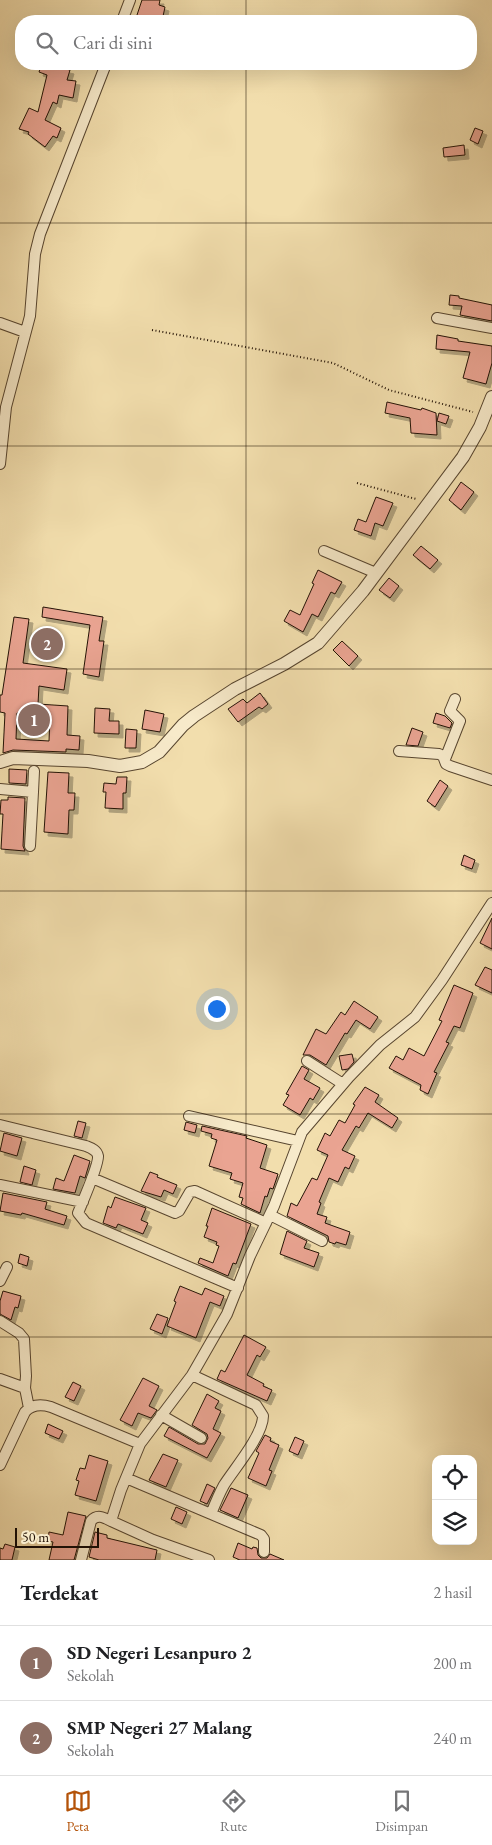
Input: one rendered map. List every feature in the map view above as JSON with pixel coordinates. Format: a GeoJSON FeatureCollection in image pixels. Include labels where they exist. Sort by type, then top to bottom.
{"type":"FeatureCollection","features":[{"type":"Feature","properties":{"kind":"street"},"geometry":{"type":"LineString","coordinates":[[124,15],[130,0]]}},
{"type":"Feature","properties":{"kind":"street"},"geometry":{"type":"LineString","coordinates":[[0,464],[2,429],[6,407],[30,316],[34,254],[104,70]]}},
{"type":"Feature","properties":{"kind":"street"},"geometry":{"type":"LineString","coordinates":[[438,318],[492,328]]}},
{"type":"Feature","properties":{"kind":"street"},"geometry":{"type":"LineString","coordinates":[[0,323],[25,332]]}},
{"type":"Feature","properties":{"kind":"street"},"geometry":{"type":"LineString","coordinates":[[0,762],[13,758],[36,758],[120,766],[142,762],[159,752],[182,725],[194,716],[235,689],[284,664],[318,643],[376,573],[471,445],[492,397]]}},
{"type":"Feature","properties":{"kind":"street"},"geometry":{"type":"LineString","coordinates":[[324,551],[376,573]]}},
{"type":"Feature","properties":{"kind":"street"},"geometry":{"type":"LineString","coordinates":[[445,759],[460,721],[450,712],[456,699]]}},
{"type":"Feature","properties":{"kind":"street"},"geometry":{"type":"LineString","coordinates":[[398,751],[432,752],[443,756],[446,764],[450,766],[492,780]]}},
{"type":"Feature","properties":{"kind":"street"},"geometry":{"type":"LineString","coordinates":[[30,846],[34,771]]}},
{"type":"Feature","properties":{"kind":"street"},"geometry":{"type":"LineString","coordinates":[[0,789],[33,792]]}},
{"type":"Feature","properties":{"kind":"street"},"geometry":{"type":"LineString","coordinates":[[111,1521],[140,1444],[192,1375],[227,1314],[268,1219],[302,1132],[343,1084],[380,1045],[415,1017],[442,980],[492,903]]}},
{"type":"Feature","properties":{"kind":"street"},"geometry":{"type":"LineString","coordinates":[[307,1061],[343,1084]]}},
{"type":"Feature","properties":{"kind":"street"},"geometry":{"type":"LineString","coordinates":[[189,1116],[298,1141]]}},
{"type":"Feature","properties":{"kind":"street"},"geometry":{"type":"LineString","coordinates":[[0,1125],[86,1146],[95,1151],[98,1156],[92,1178],[78,1213],[81,1218],[86,1222],[238,1288]]}},
{"type":"Feature","properties":{"kind":"street"},"geometry":{"type":"LineString","coordinates":[[92,1178],[175,1213],[179,1211],[190,1192],[195,1191],[322,1241]]}},
{"type":"Feature","properties":{"kind":"street"},"geometry":{"type":"LineString","coordinates":[[0,1185],[83,1202]]}},
{"type":"Feature","properties":{"kind":"street"},"geometry":{"type":"LineString","coordinates":[[0,1281],[7,1267]]}},
{"type":"Feature","properties":{"kind":"street"},"geometry":{"type":"LineString","coordinates":[[0,1321],[19,1333],[24,1339],[26,1376],[24,1388],[29,1408]]}},
{"type":"Feature","properties":{"kind":"street"},"geometry":{"type":"LineString","coordinates":[[192,1375],[256,1405],[263,1416],[247,1452],[223,1487],[210,1514]]}},
{"type":"Feature","properties":{"kind":"street"},"geometry":{"type":"LineString","coordinates":[[0,1379],[24,1388]]}},
{"type":"Feature","properties":{"kind":"street"},"geometry":{"type":"LineString","coordinates":[[0,1465],[25,1412],[37,1405],[51,1407],[140,1444]]}},
{"type":"Feature","properties":{"kind":"street"},"geometry":{"type":"LineString","coordinates":[[161,1415],[200,1438]]}},
{"type":"Feature","properties":{"kind":"street"},"geometry":{"type":"LineString","coordinates":[[126,1478],[261,1535],[264,1540],[264,1552]]}},
{"type":"Feature","properties":{"kind":"street"},"geometry":{"type":"LineString","coordinates":[[81,1560],[91,1521],[99,1516],[103,1516],[153,1540],[209,1560]]}},
{"type":"Feature","properties":{"kind":"path"},"geometry":{"type":"LineString","coordinates":[[152,330],[333,363],[389,390],[484,416]]}},
{"type":"Feature","properties":{"kind":"path"},"geometry":{"type":"LineString","coordinates":[[357,483],[428,502]]}},
{"type":"Feature","properties":{"kind":"building"},"geometry":{"type":"Polygon","coordinates":[[[142,0],[160,0],[159,5],[165,7],[163,15],[137,15],[142,0]]]}},
{"type":"Feature","properties":{"kind":"building"},"geometry":{"type":"Polygon","coordinates":[[[40,70],[70,70],[67,80],[76,81],[73,98],[59,95],[57,104],[53,102],[45,120],[61,128],[57,138],[53,136],[45,147],[28,134],[29,132],[19,129],[29,108],[38,112],[47,75],[39,72],[40,70]]]}},
{"type":"Feature","properties":{"kind":"building"},"geometry":{"type":"Polygon","coordinates":[[[475,128],[483,131],[478,144],[470,140],[475,128]]]}},
{"type":"Feature","properties":{"kind":"building"},"geometry":{"type":"Polygon","coordinates":[[[464,145],[465,155],[444,157],[443,148],[464,145]]]}},
{"type":"Feature","properties":{"kind":"building"},"geometry":{"type":"Polygon","coordinates":[[[450,295],[492,305],[492,321],[460,315],[462,306],[449,305],[450,295]]]}},
{"type":"Feature","properties":{"kind":"building"},"geometry":{"type":"Polygon","coordinates":[[[437,335],[458,339],[458,341],[492,346],[492,363],[486,384],[463,378],[470,352],[436,349],[437,335]]]}},
{"type":"Feature","properties":{"kind":"building"},"geometry":{"type":"Polygon","coordinates":[[[387,402],[421,410],[422,408],[436,413],[437,435],[411,433],[410,418],[385,413],[387,402]]]}},
{"type":"Feature","properties":{"kind":"building"},"geometry":{"type":"Polygon","coordinates":[[[439,413],[449,416],[446,424],[437,421],[439,413]]]}},
{"type":"Feature","properties":{"kind":"building"},"geometry":{"type":"Polygon","coordinates":[[[461,482],[474,492],[461,510],[449,500],[461,482]]]}},
{"type":"Feature","properties":{"kind":"building"},"geometry":{"type":"Polygon","coordinates":[[[376,497],[393,503],[383,526],[375,523],[371,536],[354,530],[358,519],[366,522],[376,497]]]}},
{"type":"Feature","properties":{"kind":"building"},"geometry":{"type":"Polygon","coordinates":[[[421,546],[438,560],[430,569],[413,555],[421,546]]]}},
{"type":"Feature","properties":{"kind":"building"},"geometry":{"type":"Polygon","coordinates":[[[318,570],[342,582],[335,594],[331,592],[318,617],[312,614],[303,632],[284,621],[290,610],[300,615],[318,570]]]}},
{"type":"Feature","properties":{"kind":"building"},"geometry":{"type":"Polygon","coordinates":[[[389,578],[399,586],[390,598],[379,590],[389,578]]]}},
{"type":"Feature","properties":{"kind":"building"},"geometry":{"type":"Polygon","coordinates":[[[43,607],[103,617],[99,641],[104,641],[99,677],[83,674],[90,625],[42,617],[43,607]]]}},
{"type":"Feature","properties":{"kind":"building"},"geometry":{"type":"Polygon","coordinates":[[[14,617],[29,619],[23,663],[67,669],[64,690],[39,686],[38,704],[68,706],[67,735],[80,736],[79,750],[66,749],[66,752],[13,750],[3,753],[5,713],[0,712],[0,695],[2,695],[14,617]],[[17,713],[16,739],[49,741],[50,715],[17,713]]]}},
{"type":"Feature","properties":{"kind":"building"},"geometry":{"type":"Polygon","coordinates":[[[342,641],[358,656],[349,666],[333,650],[342,641]]]}},
{"type":"Feature","properties":{"kind":"building"},"geometry":{"type":"Polygon","coordinates":[[[260,693],[268,704],[262,709],[259,707],[238,722],[228,709],[243,699],[247,703],[260,693]]]}},
{"type":"Feature","properties":{"kind":"building"},"geometry":{"type":"Polygon","coordinates":[[[95,708],[110,709],[109,721],[119,721],[119,734],[94,733],[95,708]]]}},
{"type":"Feature","properties":{"kind":"building"},"geometry":{"type":"Polygon","coordinates":[[[145,710],[164,714],[160,732],[142,729],[145,710]]]}},
{"type":"Feature","properties":{"kind":"building"},"geometry":{"type":"Polygon","coordinates":[[[436,713],[445,716],[452,723],[450,728],[433,723],[436,713]]]}},
{"type":"Feature","properties":{"kind":"building"},"geometry":{"type":"Polygon","coordinates":[[[412,728],[423,732],[418,746],[406,745],[412,728]]]}},
{"type":"Feature","properties":{"kind":"building"},"geometry":{"type":"Polygon","coordinates":[[[126,729],[137,730],[136,748],[125,748],[126,729]]]}},
{"type":"Feature","properties":{"kind":"building"},"geometry":{"type":"Polygon","coordinates":[[[9,769],[27,770],[26,784],[9,783],[9,769]]]}},
{"type":"Feature","properties":{"kind":"building"},"geometry":{"type":"Polygon","coordinates":[[[48,772],[69,773],[68,793],[75,793],[74,810],[69,810],[68,834],[44,832],[48,772]]]}},
{"type":"Feature","properties":{"kind":"building"},"geometry":{"type":"Polygon","coordinates":[[[117,777],[127,777],[126,793],[123,793],[123,809],[105,808],[106,792],[103,792],[104,783],[116,784],[117,777]]]}},
{"type":"Feature","properties":{"kind":"building"},"geometry":{"type":"Polygon","coordinates":[[[440,780],[448,786],[435,807],[427,801],[440,780]]]}},
{"type":"Feature","properties":{"kind":"building"},"geometry":{"type":"Polygon","coordinates":[[[8,797],[25,798],[23,846],[25,851],[1,849],[3,814],[0,814],[1,800],[8,800],[8,797]]]}},
{"type":"Feature","properties":{"kind":"building"},"geometry":{"type":"Polygon","coordinates":[[[464,855],[475,860],[472,869],[461,865],[464,855]]]}},
{"type":"Feature","properties":{"kind":"building"},"geometry":{"type":"Polygon","coordinates":[[[492,918],[492,949],[480,943],[492,918]]]}},
{"type":"Feature","properties":{"kind":"building"},"geometry":{"type":"Polygon","coordinates":[[[485,967],[492,970],[492,993],[475,985],[485,967]]]}},
{"type":"Feature","properties":{"kind":"building"},"geometry":{"type":"Polygon","coordinates":[[[454,985],[473,993],[460,1028],[454,1026],[446,1042],[449,1043],[434,1072],[437,1073],[428,1094],[420,1090],[421,1085],[389,1068],[396,1056],[403,1060],[409,1048],[424,1056],[442,1021],[439,1020],[454,985]]]}},
{"type":"Feature","properties":{"kind":"building"},"geometry":{"type":"Polygon","coordinates":[[[354,1001],[378,1017],[370,1029],[356,1020],[347,1034],[345,1033],[326,1065],[310,1055],[303,1055],[316,1029],[326,1034],[341,1012],[345,1015],[354,1001]]]}},
{"type":"Feature","properties":{"kind":"building"},"geometry":{"type":"Polygon","coordinates":[[[352,1054],[354,1062],[348,1069],[342,1070],[339,1056],[352,1054]]]}},
{"type":"Feature","properties":{"kind":"building"},"geometry":{"type":"Polygon","coordinates":[[[302,1066],[309,1070],[304,1079],[320,1088],[313,1100],[310,1098],[300,1115],[283,1105],[289,1095],[286,1094],[302,1066]]]}},
{"type":"Feature","properties":{"kind":"building"},"geometry":{"type":"Polygon","coordinates":[[[365,1087],[379,1095],[375,1102],[398,1118],[392,1128],[368,1113],[359,1128],[356,1126],[342,1150],[355,1156],[349,1169],[345,1167],[338,1182],[329,1178],[319,1202],[321,1203],[317,1214],[327,1217],[325,1223],[350,1232],[346,1245],[336,1242],[335,1244],[329,1242],[328,1236],[287,1216],[291,1203],[297,1206],[312,1178],[317,1180],[328,1155],[317,1150],[325,1133],[330,1136],[339,1120],[345,1123],[355,1105],[353,1104],[365,1087]]]}},
{"type":"Feature","properties":{"kind":"building"},"geometry":{"type":"Polygon","coordinates":[[[78,1121],[86,1123],[82,1138],[74,1136],[78,1121]]]}},
{"type":"Feature","properties":{"kind":"building"},"geometry":{"type":"Polygon","coordinates":[[[186,1122],[197,1125],[195,1133],[184,1130],[186,1122]]]}},
{"type":"Feature","properties":{"kind":"building"},"geometry":{"type":"Polygon","coordinates":[[[202,1126],[247,1136],[246,1138],[267,1145],[260,1168],[278,1174],[273,1189],[270,1188],[267,1197],[265,1196],[260,1213],[241,1204],[243,1198],[239,1197],[243,1183],[230,1179],[232,1173],[209,1166],[217,1140],[211,1138],[212,1134],[201,1131],[202,1126]]]}},
{"type":"Feature","properties":{"kind":"building"},"geometry":{"type":"Polygon","coordinates":[[[4,1133],[22,1138],[17,1156],[0,1151],[4,1133]]]}},
{"type":"Feature","properties":{"kind":"building"},"geometry":{"type":"Polygon","coordinates":[[[74,1155],[90,1161],[85,1178],[80,1176],[75,1193],[53,1189],[56,1178],[64,1181],[74,1155]]]}},
{"type":"Feature","properties":{"kind":"building"},"geometry":{"type":"Polygon","coordinates":[[[24,1166],[36,1170],[32,1185],[20,1182],[24,1166]]]}},
{"type":"Feature","properties":{"kind":"building"},"geometry":{"type":"Polygon","coordinates":[[[150,1172],[177,1185],[173,1194],[164,1190],[161,1197],[141,1191],[150,1172]]]}},
{"type":"Feature","properties":{"kind":"building"},"geometry":{"type":"Polygon","coordinates":[[[3,1193],[47,1202],[45,1209],[67,1216],[64,1225],[22,1213],[21,1215],[0,1211],[3,1193]]]}},
{"type":"Feature","properties":{"kind":"building"},"geometry":{"type":"Polygon","coordinates":[[[115,1197],[146,1208],[141,1220],[148,1223],[143,1234],[118,1224],[116,1228],[103,1223],[108,1206],[111,1208],[115,1197]]]}},
{"type":"Feature","properties":{"kind":"building"},"geometry":{"type":"Polygon","coordinates":[[[212,1208],[251,1224],[236,1264],[233,1263],[228,1276],[198,1263],[200,1258],[213,1263],[219,1246],[216,1245],[217,1242],[204,1237],[212,1208]]]}},
{"type":"Feature","properties":{"kind":"building"},"geometry":{"type":"Polygon","coordinates":[[[287,1231],[307,1241],[304,1248],[319,1253],[314,1267],[280,1254],[287,1231]]]}},
{"type":"Feature","properties":{"kind":"building"},"geometry":{"type":"Polygon","coordinates":[[[20,1254],[29,1257],[27,1266],[18,1263],[20,1254]]]}},
{"type":"Feature","properties":{"kind":"building"},"geometry":{"type":"Polygon","coordinates":[[[180,1286],[202,1295],[205,1288],[224,1296],[220,1306],[210,1302],[196,1338],[167,1326],[180,1286]]]}},
{"type":"Feature","properties":{"kind":"building"},"geometry":{"type":"Polygon","coordinates":[[[3,1291],[21,1296],[18,1308],[15,1307],[11,1320],[0,1314],[0,1301],[3,1291]]]}},
{"type":"Feature","properties":{"kind":"building"},"geometry":{"type":"Polygon","coordinates":[[[157,1314],[168,1318],[162,1334],[150,1329],[157,1314]]]}},
{"type":"Feature","properties":{"kind":"building"},"geometry":{"type":"Polygon","coordinates":[[[244,1335],[266,1347],[260,1357],[257,1355],[247,1375],[272,1390],[267,1401],[217,1379],[221,1370],[225,1372],[244,1335]]]}},
{"type":"Feature","properties":{"kind":"building"},"geometry":{"type":"Polygon","coordinates":[[[143,1378],[159,1386],[149,1406],[157,1410],[151,1418],[138,1413],[132,1426],[120,1420],[143,1378]]]}},
{"type":"Feature","properties":{"kind":"building"},"geometry":{"type":"Polygon","coordinates":[[[73,1382],[81,1386],[74,1401],[65,1397],[73,1382]]]}},
{"type":"Feature","properties":{"kind":"building"},"geometry":{"type":"Polygon","coordinates":[[[207,1394],[219,1401],[215,1408],[221,1411],[213,1429],[221,1433],[207,1458],[164,1436],[169,1427],[198,1444],[205,1444],[208,1438],[207,1434],[192,1425],[207,1394]]]}},
{"type":"Feature","properties":{"kind":"building"},"geometry":{"type":"Polygon","coordinates":[[[48,1424],[63,1431],[59,1439],[45,1433],[48,1424]]]}},
{"type":"Feature","properties":{"kind":"building"},"geometry":{"type":"Polygon","coordinates":[[[265,1435],[271,1438],[270,1441],[279,1445],[269,1470],[272,1471],[266,1486],[248,1478],[259,1453],[256,1451],[265,1435]]]}},
{"type":"Feature","properties":{"kind":"building"},"geometry":{"type":"Polygon","coordinates":[[[295,1437],[304,1441],[298,1455],[289,1451],[295,1437]]]}},
{"type":"Feature","properties":{"kind":"building"},"geometry":{"type":"Polygon","coordinates":[[[163,1454],[178,1460],[166,1487],[149,1480],[163,1454]]]}},
{"type":"Feature","properties":{"kind":"building"},"geometry":{"type":"Polygon","coordinates":[[[89,1455],[108,1461],[96,1501],[75,1495],[79,1481],[76,1480],[80,1468],[85,1469],[89,1455]]]}},
{"type":"Feature","properties":{"kind":"building"},"geometry":{"type":"Polygon","coordinates":[[[207,1484],[215,1488],[207,1504],[200,1501],[207,1484]]]}},
{"type":"Feature","properties":{"kind":"building"},"geometry":{"type":"Polygon","coordinates":[[[231,1488],[248,1495],[238,1518],[220,1510],[231,1488]]]}},
{"type":"Feature","properties":{"kind":"building"},"geometry":{"type":"Polygon","coordinates":[[[176,1507],[187,1512],[182,1524],[171,1519],[176,1507]]]}},
{"type":"Feature","properties":{"kind":"building"},"geometry":{"type":"Polygon","coordinates":[[[68,1512],[86,1516],[74,1560],[49,1560],[53,1542],[48,1541],[49,1532],[63,1535],[68,1512]]]}},
{"type":"Feature","properties":{"kind":"building"},"geometry":{"type":"Polygon","coordinates":[[[95,1532],[107,1535],[107,1538],[157,1550],[155,1560],[99,1560],[89,1557],[95,1532]]]}},
{"type":"Feature","properties":{"kind":"building"},"geometry":{"type":"Polygon","coordinates":[[[238,1543],[252,1549],[253,1547],[257,1548],[258,1555],[261,1558],[267,1558],[270,1554],[284,1560],[240,1560],[233,1557],[238,1543]]]}},
{"type":"Feature","properties":{"kind":"building"},"geometry":{"type":"Polygon","coordinates":[[[5,1544],[15,1547],[12,1560],[0,1560],[0,1548],[3,1549],[5,1544]]]}},
{"type":"Feature","properties":{"kind":"place","name":"SMP Negeri 27 Malang"},"geometry":{"type":"Point","coordinates":[47,644]}},
{"type":"Feature","properties":{"kind":"place","name":"SD Negeri Lesanpuro 2"},"geometry":{"type":"Point","coordinates":[34,720]}}]}
